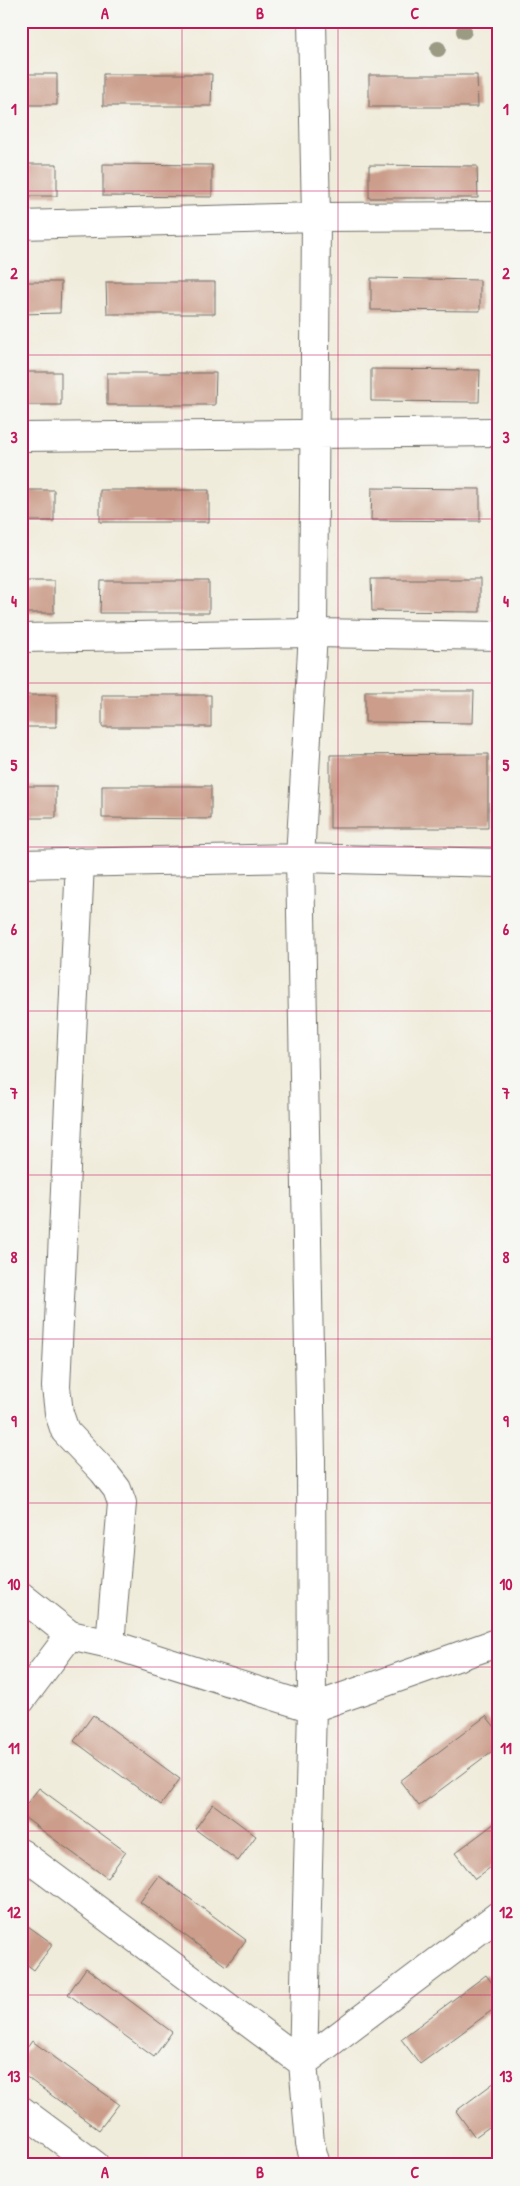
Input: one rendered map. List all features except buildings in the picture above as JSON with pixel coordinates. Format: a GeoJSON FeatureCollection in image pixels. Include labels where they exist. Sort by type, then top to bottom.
{"type":"FeatureCollection","features":[{"type":"Feature","properties":{"kind":"street"},"geometry":{"type":"LineString","coordinates":[[309,2158],[303,2063],[312,1708],[312,1459],[300,858],[313,633],[316,217],[312,21]]}},
{"type":"Feature","properties":{"kind":"street"},"geometry":{"type":"LineString","coordinates":[[21,225],[316,217],[499,216]]}},
{"type":"Feature","properties":{"kind":"street"},"geometry":{"type":"LineString","coordinates":[[21,437],[499,432]]}},
{"type":"Feature","properties":{"kind":"street"},"geometry":{"type":"LineString","coordinates":[[21,638],[313,633],[499,636]]}},
{"type":"Feature","properties":{"kind":"street"},"geometry":{"type":"LineString","coordinates":[[21,864],[300,858],[499,863]]}},
{"type":"Feature","properties":{"kind":"street"},"geometry":{"type":"LineString","coordinates":[[80,862],[56,1386],[59,1413],[65,1432],[103,1472],[117,1490],[122,1503],[110,1644]]}},
{"type":"Feature","properties":{"kind":"street"},"geometry":{"type":"LineString","coordinates":[[21,1596],[70,1635],[110,1644],[312,1708],[499,1642]]}},
{"type":"Feature","properties":{"kind":"street"},"geometry":{"type":"LineString","coordinates":[[21,1700],[70,1635]]}},
{"type":"Feature","properties":{"kind":"street"},"geometry":{"type":"LineString","coordinates":[[21,1853],[303,2063]]}},
{"type":"Feature","properties":{"kind":"street"},"geometry":{"type":"LineString","coordinates":[[303,2063],[499,1915]]}},
{"type":"Feature","properties":{"kind":"street"},"geometry":{"type":"LineString","coordinates":[[21,2110],[95,2165]]}}]}
